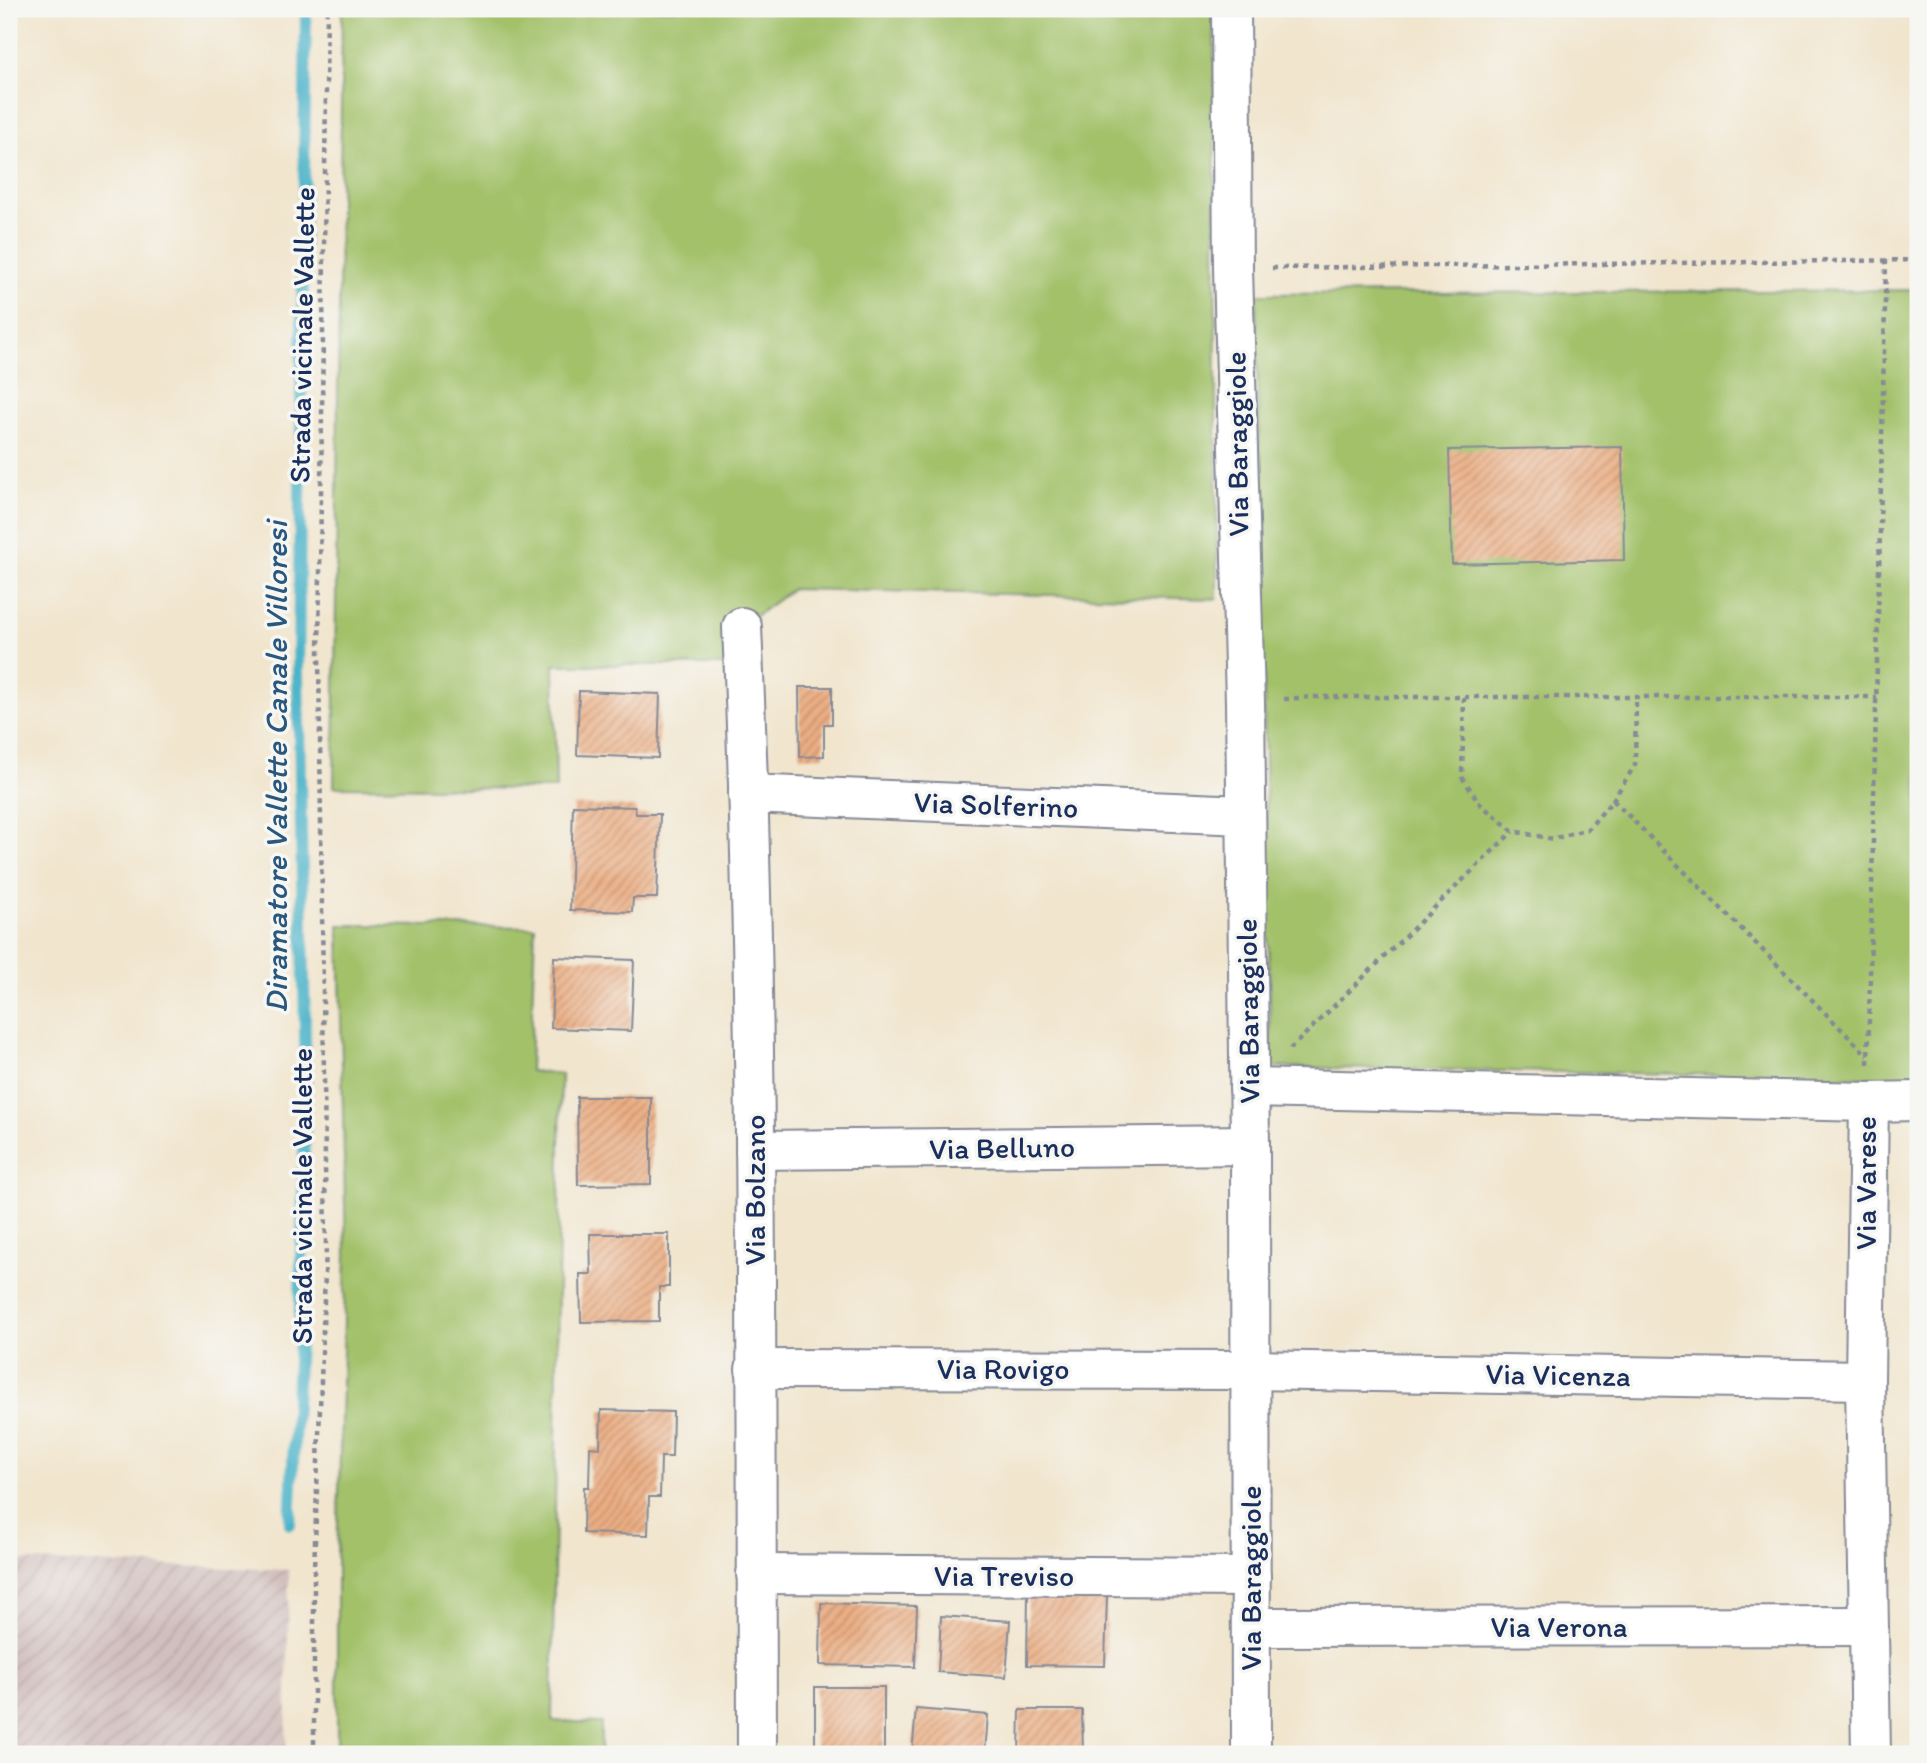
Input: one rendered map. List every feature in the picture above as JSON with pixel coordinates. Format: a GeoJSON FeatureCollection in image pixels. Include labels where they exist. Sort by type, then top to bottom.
{"type":"FeatureCollection","features":[{"type":"Feature","properties":{"kind":"street","name":"Via Baraggiole"},"geometry":{"type":"LineString","coordinates":[[1231,9],[1233,268],[1245,702],[1244,815],[1250,1145],[1251,1754]]}},
{"type":"Feature","properties":{"kind":"street","name":"Via Bolzano"},"geometry":{"type":"LineString","coordinates":[[742,626],[755,1150],[757,1754]]}},
{"type":"Feature","properties":{"kind":"street","name":"Via Solferino"},"geometry":{"type":"LineString","coordinates":[[748,794],[1244,815]]}},
{"type":"Feature","properties":{"kind":"street","name":"Via Varese"},"geometry":{"type":"LineString","coordinates":[[1249,1088],[1869,1102],[1865,1380],[1871,1754]]}},
{"type":"Feature","properties":{"kind":"street"},"geometry":{"type":"LineString","coordinates":[[1869,1102],[1918,1101]]}},
{"type":"Feature","properties":{"kind":"street","name":"Via Belluno"},"geometry":{"type":"LineString","coordinates":[[755,1150],[1250,1145]]}},
{"type":"Feature","properties":{"kind":"street","name":"Via Rovigo"},"geometry":{"type":"LineString","coordinates":[[755,1368],[1251,1370]]}},
{"type":"Feature","properties":{"kind":"street","name":"Via Vicenza"},"geometry":{"type":"LineString","coordinates":[[1251,1370],[1865,1380]]}},
{"type":"Feature","properties":{"kind":"street","name":"Via Treviso"},"geometry":{"type":"LineString","coordinates":[[756,1574],[1251,1577]]}},
{"type":"Feature","properties":{"kind":"street","name":"Via Verona"},"geometry":{"type":"LineString","coordinates":[[1251,1627],[1868,1626]]}},
{"type":"Feature","properties":{"kind":"path","name":"Strada vicinale Vallette"},"geometry":{"type":"LineString","coordinates":[[314,1754],[314,1569],[326,1247],[319,653],[327,9]]}},
{"type":"Feature","properties":{"kind":"path"},"geometry":{"type":"LineString","coordinates":[[1869,1102],[1886,260]]}},
{"type":"Feature","properties":{"kind":"path"},"geometry":{"type":"LineString","coordinates":[[1233,268],[1918,260]]}},
{"type":"Feature","properties":{"kind":"path"},"geometry":{"type":"LineString","coordinates":[[1245,702],[1313,697],[1877,697]]}},
{"type":"Feature","properties":{"kind":"path"},"geometry":{"type":"LineString","coordinates":[[1464,697],[1462,777],[1480,804],[1513,831],[1553,839],[1588,829],[1613,800],[1635,765],[1636,697]]}},
{"type":"Feature","properties":{"kind":"path"},"geometry":{"type":"LineString","coordinates":[[1613,800],[1868,1056]]}},
{"type":"Feature","properties":{"kind":"path"},"geometry":{"type":"LineString","coordinates":[[1249,1088],[1513,831]]}},
{"type":"Feature","properties":{"kind":"shaded area"},"geometry":{"type":"Polygon","coordinates":[[[9,1560],[289,1570],[286,1754],[9,1754],[9,1560]]]}},
{"type":"Feature","properties":{"kind":"green space"},"geometry":{"type":"Polygon","coordinates":[[[342,9],[1214,9],[1217,599],[792,589],[742,626],[744,665],[554,665],[556,789],[334,787],[342,9]]]}},
{"type":"Feature","properties":{"kind":"green space"},"geometry":{"type":"Polygon","coordinates":[[[1918,290],[1918,1078],[1271,1067],[1256,294],[1918,290]]]}},
{"type":"Feature","properties":{"kind":"green space"},"geometry":{"type":"Polygon","coordinates":[[[339,925],[535,927],[530,1071],[561,1074],[552,1721],[601,1723],[601,1754],[337,1754],[337,1556],[346,1253],[339,925]]]}},
{"type":"Feature","properties":{"kind":"building"},"geometry":{"type":"Polygon","coordinates":[[[1622,447],[1624,560],[1452,564],[1449,450],[1622,447]]]}},
{"type":"Feature","properties":{"kind":"building"},"geometry":{"type":"Polygon","coordinates":[[[799,687],[832,687],[832,724],[824,724],[824,756],[800,757],[799,687]]]}},
{"type":"Feature","properties":{"kind":"building"},"geometry":{"type":"Polygon","coordinates":[[[579,691],[660,694],[658,758],[577,755],[579,691]]]}},
{"type":"Feature","properties":{"kind":"building"},"geometry":{"type":"Polygon","coordinates":[[[573,805],[635,807],[636,814],[660,814],[657,898],[633,898],[632,912],[570,910],[573,805]]]}},
{"type":"Feature","properties":{"kind":"building"},"geometry":{"type":"Polygon","coordinates":[[[554,957],[634,960],[631,1031],[551,1028],[554,957]]]}},
{"type":"Feature","properties":{"kind":"building"},"geometry":{"type":"Polygon","coordinates":[[[577,1097],[651,1097],[651,1184],[578,1185],[577,1097]]]}},
{"type":"Feature","properties":{"kind":"building"},"geometry":{"type":"Polygon","coordinates":[[[590,1234],[669,1234],[669,1287],[659,1287],[659,1321],[581,1322],[580,1274],[591,1274],[590,1234]]]}},
{"type":"Feature","properties":{"kind":"building"},"geometry":{"type":"Polygon","coordinates":[[[601,1410],[673,1412],[672,1457],[661,1457],[660,1497],[649,1497],[648,1535],[583,1533],[584,1487],[589,1487],[590,1447],[600,1448],[601,1410]]]}},
{"type":"Feature","properties":{"kind":"building"},"geometry":{"type":"Polygon","coordinates":[[[1028,1593],[1107,1595],[1105,1666],[1027,1665],[1028,1593]]]}},
{"type":"Feature","properties":{"kind":"building"},"geometry":{"type":"Polygon","coordinates":[[[821,1603],[917,1606],[915,1667],[820,1665],[821,1603]]]}},
{"type":"Feature","properties":{"kind":"building"},"geometry":{"type":"Polygon","coordinates":[[[941,1616],[1010,1621],[1006,1677],[938,1672],[941,1616]]]}},
{"type":"Feature","properties":{"kind":"building"},"geometry":{"type":"Polygon","coordinates":[[[815,1687],[884,1687],[884,1754],[815,1754],[815,1687]]]}},
{"type":"Feature","properties":{"kind":"building"},"geometry":{"type":"Polygon","coordinates":[[[916,1709],[988,1715],[985,1754],[912,1754],[916,1709]]]}},
{"type":"Feature","properties":{"kind":"building"},"geometry":{"type":"Polygon","coordinates":[[[1020,1710],[1082,1710],[1083,1754],[1019,1754],[1020,1710]]]}},
{"type":"Feature","properties":{"kind":"waterway","name":"Diramatore Vallette Canale Villoresi"},"geometry":{"type":"LineString","coordinates":[[290,1524],[299,1341],[306,1085],[298,674],[306,9]]}}]}
